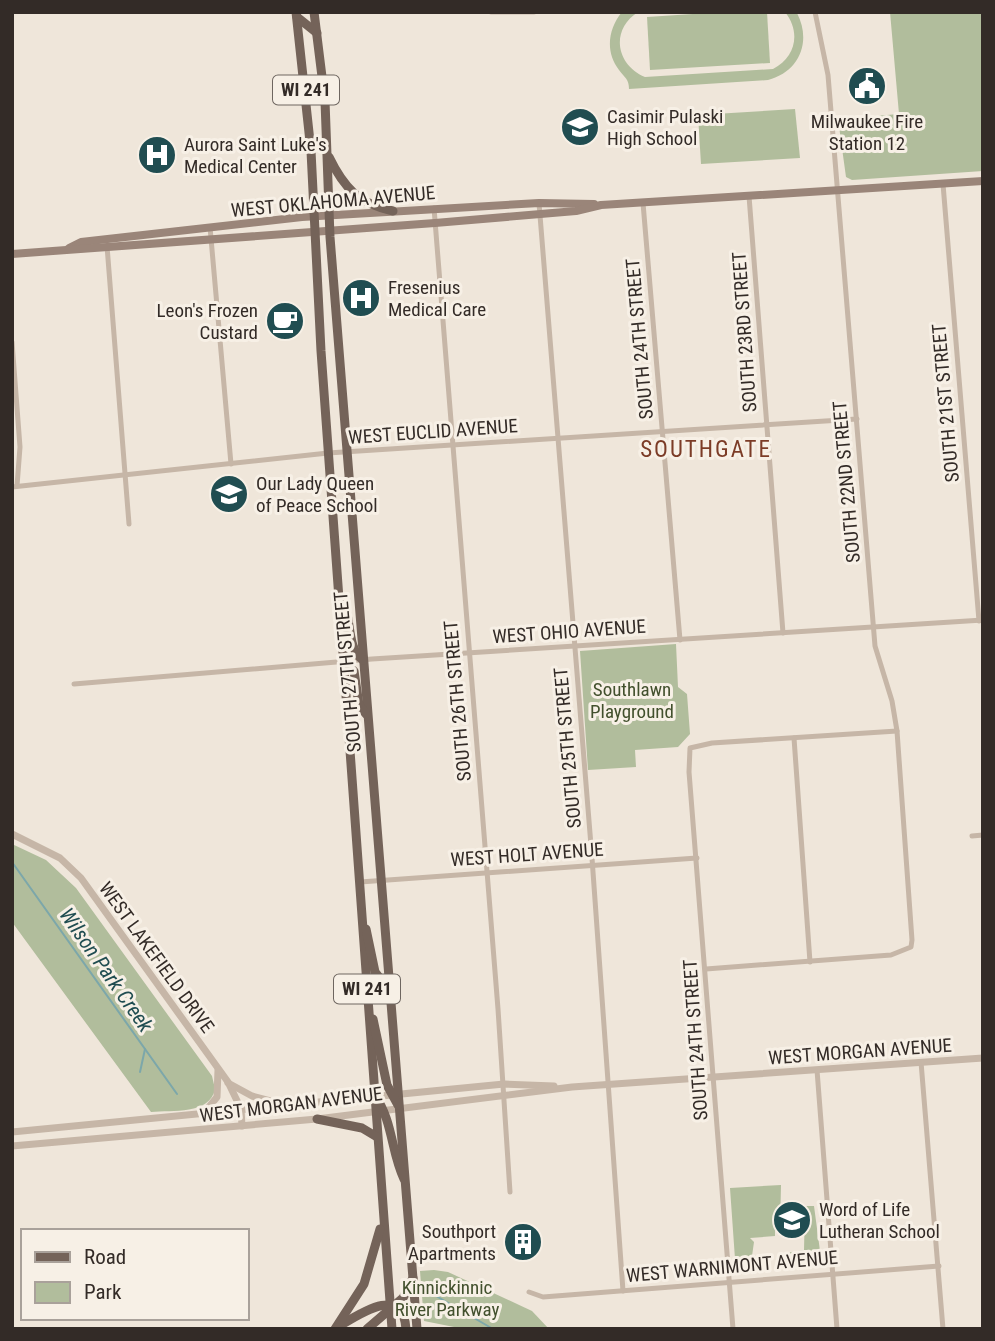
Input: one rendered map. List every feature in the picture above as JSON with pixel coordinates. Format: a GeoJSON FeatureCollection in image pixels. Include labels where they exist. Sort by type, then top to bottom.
{"type":"FeatureCollection","features":[{"type":"Feature","properties":{"kind":"main road","name":"SOUTH 27TH STREET"},"geometry":{"type":"LineString","coordinates":[[314,12],[328,155],[329,229],[341,350],[394,1094]]}},
{"type":"Feature","properties":{"kind":"main road","name":"SOUTH 27TH STREET"},"geometry":{"type":"LineString","coordinates":[[297,15],[310,127],[321,351],[375,1096]]}},
{"type":"Feature","properties":{"kind":"main road"},"geometry":{"type":"LineString","coordinates":[[297,15],[317,33]]}},
{"type":"Feature","properties":{"kind":"main road"},"geometry":{"type":"LineString","coordinates":[[328,155],[342,183],[354,195],[376,208],[393,211]]}},
{"type":"Feature","properties":{"kind":"main road","name":"WEST OKLAHOMA AVENUE"},"geometry":{"type":"LineString","coordinates":[[107,244],[211,240],[540,214],[601,205],[983,181]]}},
{"type":"Feature","properties":{"kind":"main road","name":"WEST OKLAHOMA AVENUE"},"geometry":{"type":"LineString","coordinates":[[12,254],[69,248],[82,251],[107,244],[210,227],[314,216],[539,203],[575,202],[601,205]]}},
{"type":"Feature","properties":{"kind":"main road"},"geometry":{"type":"LineString","coordinates":[[249,223],[250,236]]}},
{"type":"Feature","properties":{"kind":"main road"},"geometry":{"type":"LineString","coordinates":[[321,351],[341,350]]}},
{"type":"Feature","properties":{"kind":"main road"},"geometry":{"type":"LineString","coordinates":[[340,593],[348,609],[354,651],[363,660]]}},
{"type":"Feature","properties":{"kind":"main road"},"geometry":{"type":"LineString","coordinates":[[345,663],[354,671],[359,705],[368,716]]}},
{"type":"Feature","properties":{"kind":"main road"},"geometry":{"type":"LineString","coordinates":[[355,802],[375,812]]}},
{"type":"Feature","properties":{"kind":"main road"},"geometry":{"type":"LineString","coordinates":[[362,917],[372,946],[375,972],[382,981],[388,981]]}},
{"type":"Feature","properties":{"kind":"main road"},"geometry":{"type":"LineString","coordinates":[[367,997],[400,1107],[417,1329]]}},
{"type":"Feature","properties":{"kind":"main road"},"geometry":{"type":"LineString","coordinates":[[375,1096],[406,1184]]}},
{"type":"Feature","properties":{"kind":"main road"},"geometry":{"type":"LineString","coordinates":[[380,1109],[377,1137],[392,1329]]}},
{"type":"Feature","properties":{"kind":"main road"},"geometry":{"type":"LineString","coordinates":[[317,1119],[362,1128],[377,1137]]}},
{"type":"Feature","properties":{"kind":"main road"},"geometry":{"type":"LineString","coordinates":[[335,1329],[364,1284],[382,1220]]}},
{"type":"Feature","properties":{"kind":"main road"},"geometry":{"type":"LineString","coordinates":[[367,1329],[392,1307],[414,1276]]}},
{"type":"Feature","properties":{"kind":"main road"},"geometry":{"type":"LineString","coordinates":[[335,1329],[376,1306],[392,1307],[404,1318],[406,1329]]}},
{"type":"Feature","properties":{"kind":"street"},"geometry":{"type":"LineString","coordinates":[[491,12],[534,12]]}},
{"type":"Feature","properties":{"kind":"street","name":"SOUTH 22ND STREET"},"geometry":{"type":"LineString","coordinates":[[810,961],[891,955],[911,947],[912,925],[897,731],[892,701],[875,646],[873,628],[828,75],[815,12]]}},
{"type":"Feature","properties":{"kind":"street","name":"SOUTH 21ST STREET"},"geometry":{"type":"LineString","coordinates":[[943,184],[981,620]]}},
{"type":"Feature","properties":{"kind":"street","name":"SOUTH 23RD STREET"},"geometry":{"type":"LineString","coordinates":[[749,196],[783,633]]}},
{"type":"Feature","properties":{"kind":"street","name":"SOUTH 25TH STREET"},"geometry":{"type":"LineString","coordinates":[[539,203],[593,866],[623,1291]]}},
{"type":"Feature","properties":{"kind":"street","name":"SOUTH 24TH STREET"},"geometry":{"type":"LineString","coordinates":[[643,203],[680,640]]}},
{"type":"Feature","properties":{"kind":"street","name":"SOUTH 26TH STREET"},"geometry":{"type":"LineString","coordinates":[[434,208],[505,1098],[510,1192]]}},
{"type":"Feature","properties":{"kind":"street"},"geometry":{"type":"LineString","coordinates":[[210,227],[231,464]]}},
{"type":"Feature","properties":{"kind":"street"},"geometry":{"type":"LineString","coordinates":[[107,244],[129,524]]}},
{"type":"Feature","properties":{"kind":"street"},"geometry":{"type":"LineString","coordinates":[[12,342],[20,447],[14,487]]}},
{"type":"Feature","properties":{"kind":"street","name":"WEST EUCLID AVENUE"},"geometry":{"type":"LineString","coordinates":[[14,487],[328,453],[857,419]]}},
{"type":"Feature","properties":{"kind":"street","name":"WEST OHIO AVENUE"},"geometry":{"type":"LineString","coordinates":[[74,684],[363,660],[981,620]]}},
{"type":"Feature","properties":{"kind":"street"},"geometry":{"type":"LineString","coordinates":[[706,969],[810,961],[793,738],[897,731]]}},
{"type":"Feature","properties":{"kind":"street","name":"SOUTH 24TH STREET"},"geometry":{"type":"LineString","coordinates":[[733,1329],[689,772],[690,748],[712,743],[793,738]]}},
{"type":"Feature","properties":{"kind":"street","name":"WEST LAKEFIELD DRIVE"},"geometry":{"type":"LineString","coordinates":[[12,834],[60,858],[81,878],[228,1082],[241,1109],[242,1126]]}},
{"type":"Feature","properties":{"kind":"street"},"geometry":{"type":"LineString","coordinates":[[972,836],[983,835]]}},
{"type":"Feature","properties":{"kind":"street","name":"WEST HOLT AVENUE"},"geometry":{"type":"LineString","coordinates":[[360,882],[697,858]]}},
{"type":"Feature","properties":{"kind":"street","name":"WEST MORGAN AVENUE"},"geometry":{"type":"LineString","coordinates":[[12,1146],[317,1119],[380,1109],[505,1098],[572,1087],[983,1058]]}},
{"type":"Feature","properties":{"kind":"street"},"geometry":{"type":"LineString","coordinates":[[921,1062],[943,1329]]}},
{"type":"Feature","properties":{"kind":"street"},"geometry":{"type":"LineString","coordinates":[[203,1114],[216,1097],[218,1070]]}},
{"type":"Feature","properties":{"kind":"street"},"geometry":{"type":"LineString","coordinates":[[817,1070],[837,1329]]}},
{"type":"Feature","properties":{"kind":"street"},"geometry":{"type":"LineString","coordinates":[[228,1082],[252,1096],[287,1105]]}},
{"type":"Feature","properties":{"kind":"street","name":"WEST MORGAN AVENUE"},"geometry":{"type":"LineString","coordinates":[[12,1132],[503,1084],[572,1087]]}},
{"type":"Feature","properties":{"kind":"street","name":"WEST WARNIMONT AVENUE"},"geometry":{"type":"LineString","coordinates":[[529,1292],[543,1297],[939,1266]]}},
{"type":"Feature","properties":{"kind":"green space"},"geometry":{"type":"Polygon","coordinates":[[[622,12],[638,12],[623,28],[620,47],[628,64],[635,72],[645,77],[773,69],[787,58],[794,44],[793,28],[785,12],[797,13],[803,45],[795,63],[788,70],[768,80],[629,89],[610,48],[611,33],[622,12]]]}},
{"type":"Feature","properties":{"kind":"green space"},"geometry":{"type":"Polygon","coordinates":[[[767,12],[770,63],[650,70],[647,17],[767,12]]]}},
{"type":"Feature","properties":{"kind":"green space"},"geometry":{"type":"Polygon","coordinates":[[[890,12],[983,12],[983,171],[852,180],[846,177],[838,119],[899,114],[890,12]]]}},
{"type":"Feature","properties":{"kind":"green space"},"geometry":{"type":"Polygon","coordinates":[[[795,109],[800,158],[701,164],[698,115],[795,109]]]}},
{"type":"Feature","properties":{"kind":"green space","name":"Southlawn Playground"},"geometry":{"type":"Polygon","coordinates":[[[676,644],[678,687],[687,694],[690,734],[678,747],[635,750],[636,767],[588,770],[580,651],[676,644]]]}},
{"type":"Feature","properties":{"kind":"green space"},"geometry":{"type":"Polygon","coordinates":[[[12,844],[46,860],[76,888],[212,1076],[215,1089],[206,1103],[189,1110],[151,1112],[12,922],[12,844]]]}},
{"type":"Feature","properties":{"kind":"green space"},"geometry":{"type":"Polygon","coordinates":[[[781,1185],[780,1228],[775,1231],[775,1236],[750,1238],[754,1242],[752,1256],[773,1255],[764,1256],[759,1271],[736,1273],[730,1188],[781,1185]]]}},
{"type":"Feature","properties":{"kind":"green space"},"geometry":{"type":"Polygon","coordinates":[[[805,1206],[814,1206],[822,1266],[799,1268],[794,1254],[785,1256],[785,1253],[804,1250],[805,1206]]]}},
{"type":"Feature","properties":{"kind":"green space","name":"Kinnickinnic River Parkway"},"geometry":{"type":"Polygon","coordinates":[[[420,1271],[448,1272],[532,1311],[549,1329],[464,1329],[424,1321],[420,1271]]]}},
{"type":"Feature","properties":{"kind":"waterway","name":"Wilson Park Creek"},"geometry":{"type":"LineString","coordinates":[[12,862],[177,1094]]}},
{"type":"Feature","properties":{"kind":"waterway"},"geometry":{"type":"LineString","coordinates":[[140,1072],[145,1049]]}},
{"type":"Feature","properties":{"kind":"waterway","name":"Wilson Park Creek"},"geometry":{"type":"LineString","coordinates":[[431,1293],[493,1329]]}},
{"type":"Feature","properties":{"kind":"place","name":"Milwaukee Fire Station 12"},"geometry":{"type":"Point","coordinates":[867,86]}},
{"type":"Feature","properties":{"kind":"place","name":"Casimir Pulaski High School"},"geometry":{"type":"Point","coordinates":[580,127]}},
{"type":"Feature","properties":{"kind":"place","name":"Aurora Saint Luke's Medical Center"},"geometry":{"type":"Point","coordinates":[157,155]}},
{"type":"Feature","properties":{"kind":"place","name":"Fresenius Medical Care"},"geometry":{"type":"Point","coordinates":[361,298]}},
{"type":"Feature","properties":{"kind":"place","name":"Leon's Frozen Custard"},"geometry":{"type":"Point","coordinates":[285,321]}},
{"type":"Feature","properties":{"kind":"place","name":"Our Lady Queen of Peace School"},"geometry":{"type":"Point","coordinates":[229,494]}},
{"type":"Feature","properties":{"kind":"place","name":"Word of Life Lutheran School"},"geometry":{"type":"Point","coordinates":[792,1220]}},
{"type":"Feature","properties":{"kind":"place","name":"Southport Apartments"},"geometry":{"type":"Point","coordinates":[523,1242]}},
{"type":"Feature","properties":{"kind":"district","name":"SOUTHGATE"},"geometry":{"type":"Point","coordinates":[706,449]}}]}
